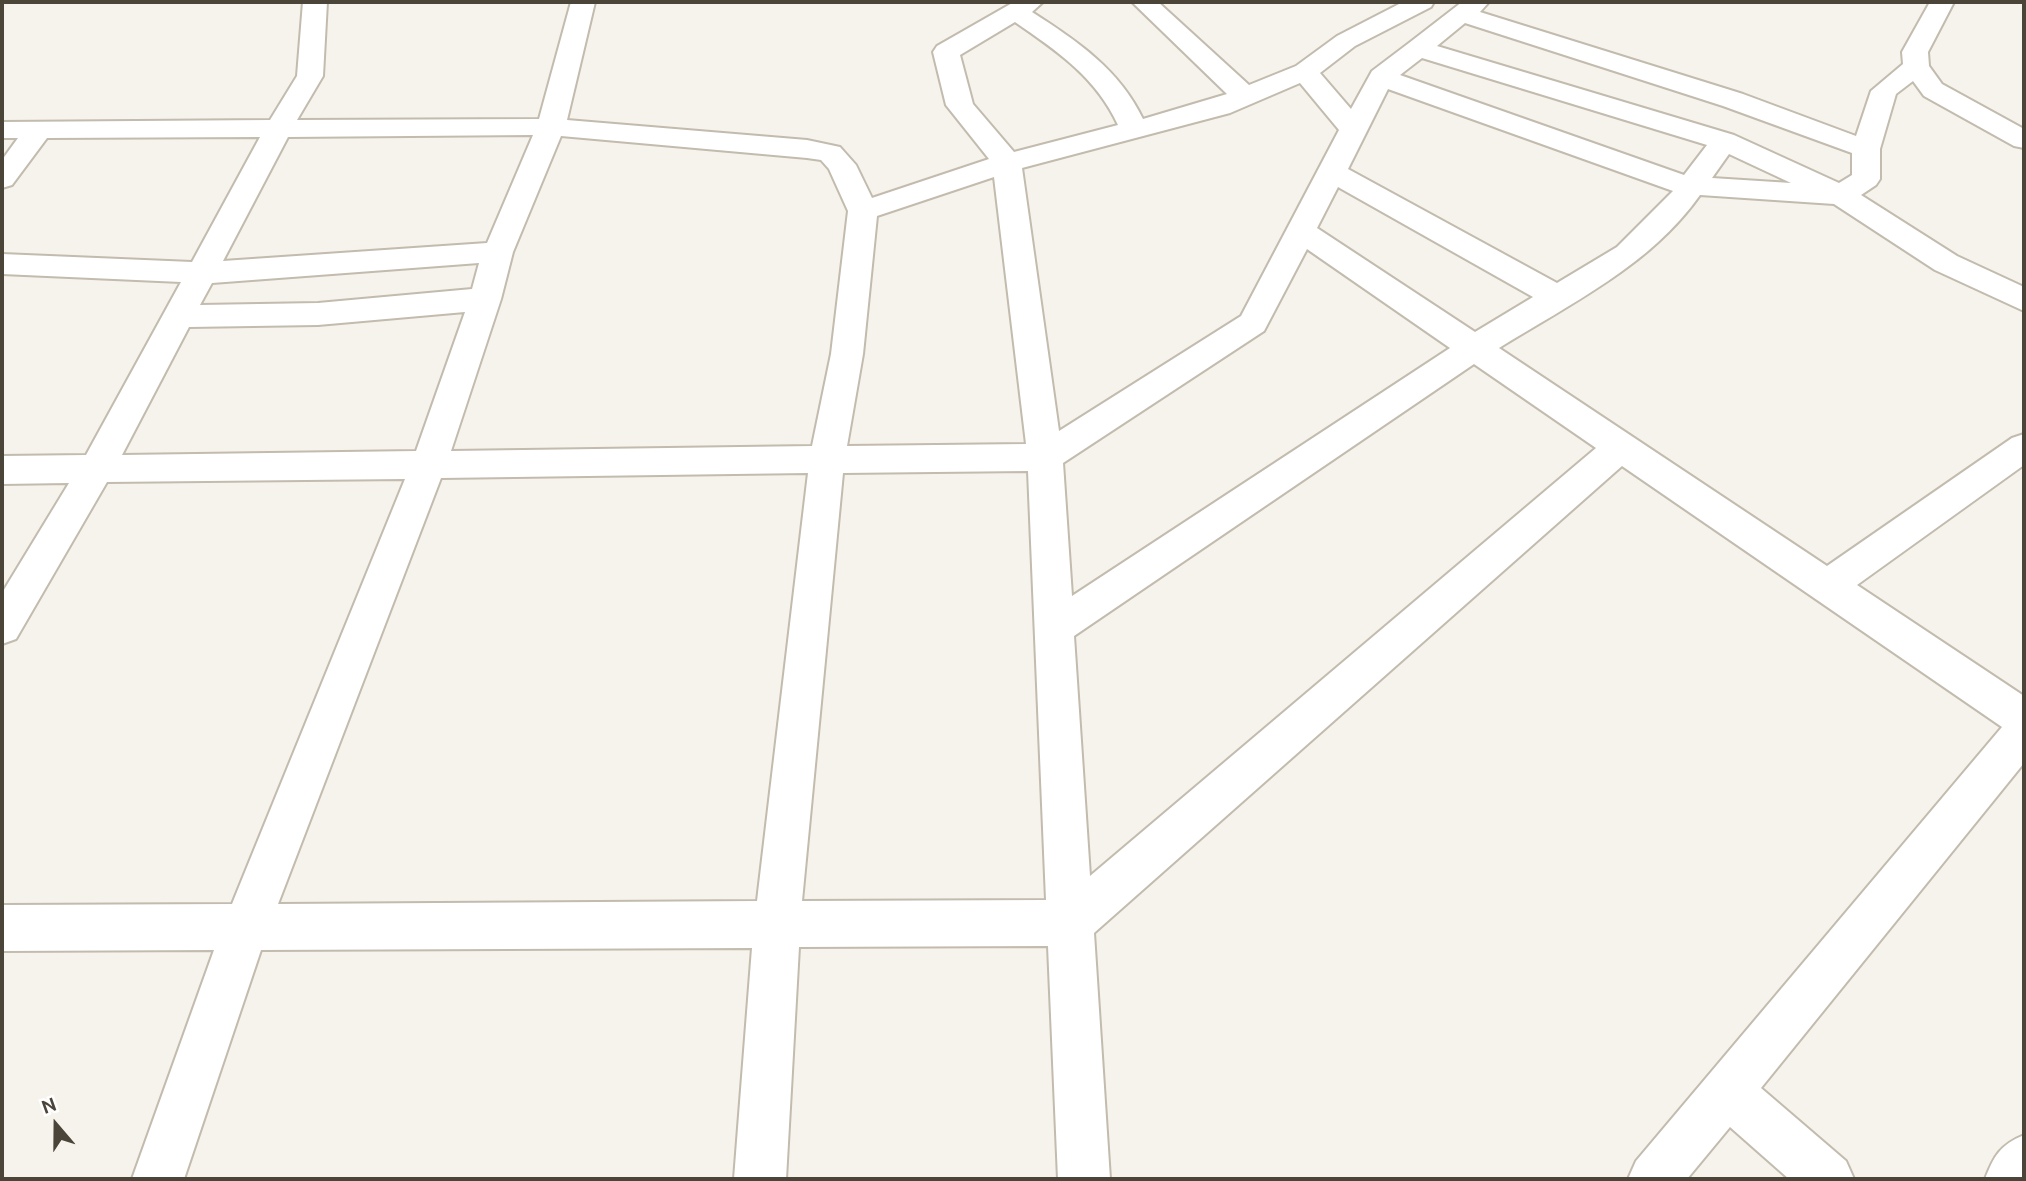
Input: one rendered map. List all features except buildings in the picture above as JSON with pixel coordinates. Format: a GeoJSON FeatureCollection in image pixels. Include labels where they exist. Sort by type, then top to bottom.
{"type":"FeatureCollection","features":[{"type":"Feature","properties":{"kind":"street"},"geometry":{"type":"LineString","coordinates":[[2,627],[97,468],[279,128],[310,76],[315,2]]}},
{"type":"Feature","properties":{"kind":"street"},"geometry":{"type":"LineString","coordinates":[[158,1179],[246,927],[429,464],[485,299],[498,252],[551,127],[583,2]]}},
{"type":"Feature","properties":{"kind":"street"},"geometry":{"type":"LineString","coordinates":[[1144,2],[1246,97]]}},
{"type":"Feature","properties":{"kind":"street"},"geometry":{"type":"LineString","coordinates":[[863,211],[1007,163],[1220,107],[1305,72],[1346,41],[1422,2]]}},
{"type":"Feature","properties":{"kind":"street"},"geometry":{"type":"LineString","coordinates":[[1942,2],[1915,52],[1916,66],[1933,90],[2024,140]]}},
{"type":"Feature","properties":{"kind":"street"},"geometry":{"type":"LineString","coordinates":[[1084,1179],[1045,457],[1007,163],[960,105],[946,52],[1023,7],[1087,60],[1123,102],[1134,130]]}},
{"type":"Feature","properties":{"kind":"street"},"geometry":{"type":"LineString","coordinates":[[2,470],[1045,457],[1253,323],[1381,77],[1469,8],[1867,149]]}},
{"type":"Feature","properties":{"kind":"street"},"geometry":{"type":"LineString","coordinates":[[1418,48],[1724,141],[1841,195],[1946,263],[2024,300]]}},
{"type":"Feature","properties":{"kind":"street"},"geometry":{"type":"LineString","coordinates":[[1381,77],[1697,187],[1841,195],[1866,179],[1867,149],[1884,91],[1916,66]]}},
{"type":"Feature","properties":{"kind":"street"},"geometry":{"type":"LineString","coordinates":[[1305,72],[1354,130]]}},
{"type":"Feature","properties":{"kind":"street"},"geometry":{"type":"LineString","coordinates":[[2,130],[551,127],[807,149],[830,153],[842,165],[863,211],[847,354],[827,460],[777,925],[760,1179]]}},
{"type":"Feature","properties":{"kind":"street"},"geometry":{"type":"LineString","coordinates":[[2,179],[40,129]]}},
{"type":"Feature","properties":{"kind":"street"},"geometry":{"type":"LineString","coordinates":[[1054,629],[1474,348],[1628,254],[1697,187],[1724,141]]}},
{"type":"Feature","properties":{"kind":"street"},"geometry":{"type":"LineString","coordinates":[[1332,172],[1558,297]]}},
{"type":"Feature","properties":{"kind":"street"},"geometry":{"type":"LineString","coordinates":[[1301,231],[2024,719]]}},
{"type":"Feature","properties":{"kind":"street"},"geometry":{"type":"LineString","coordinates":[[2,264],[201,273],[498,252]]}},
{"type":"Feature","properties":{"kind":"street"},"geometry":{"type":"LineString","coordinates":[[178,316],[318,314],[485,299]]}},
{"type":"Feature","properties":{"kind":"street"},"geometry":{"type":"LineString","coordinates":[[2,928],[1071,923],[1621,446]]}},
{"type":"Feature","properties":{"kind":"street"},"geometry":{"type":"LineString","coordinates":[[1827,586],[2024,447]]}},
{"type":"Feature","properties":{"kind":"street"},"geometry":{"type":"LineString","coordinates":[[1654,1179],[2024,733]]}},
{"type":"Feature","properties":{"kind":"street"},"geometry":{"type":"LineString","coordinates":[[1727,1091],[1828,1179]]}},
{"type":"Feature","properties":{"kind":"street"},"geometry":{"type":"LineString","coordinates":[[2011,1179],[2024,1161]]}}]}
